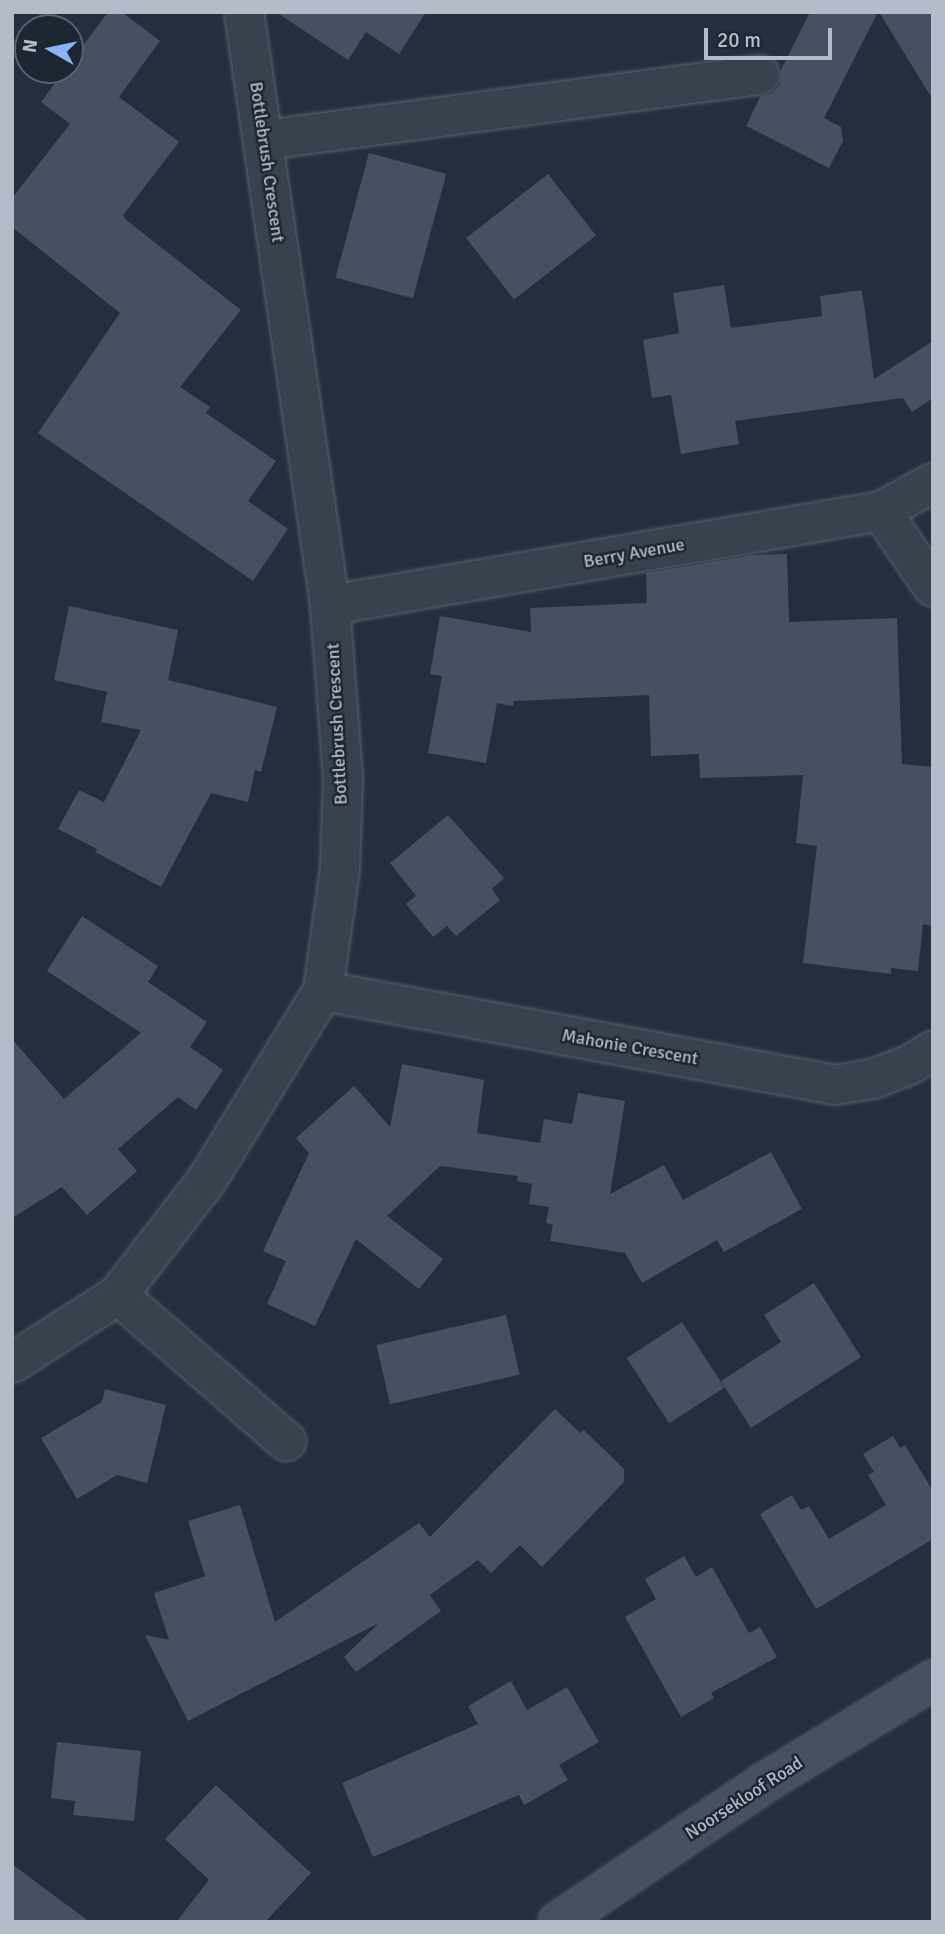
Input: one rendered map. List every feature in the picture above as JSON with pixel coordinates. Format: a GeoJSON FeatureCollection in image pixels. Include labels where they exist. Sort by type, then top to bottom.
{"type":"FeatureCollection","features":[{"type":"Feature","properties":{"kind":"street","name":"Bottlebrush Crescent"},"geometry":{"type":"LineString","coordinates":[[12,1363],[118,1295],[207,1180],[323,991],[340,868],[343,778],[330,605],[265,140],[244,12]]}},
{"type":"Feature","properties":{"kind":"street"},"geometry":{"type":"LineString","coordinates":[[265,140],[760,75]]}},
{"type":"Feature","properties":{"kind":"street","name":"Berry Avenue"},"geometry":{"type":"LineString","coordinates":[[330,605],[881,511],[933,483]]}},
{"type":"Feature","properties":{"kind":"street"},"geometry":{"type":"LineString","coordinates":[[881,511],[933,587]]}},
{"type":"Feature","properties":{"kind":"street","name":"Mahonie Crescent"},"geometry":{"type":"LineString","coordinates":[[323,991],[835,1085],[873,1079],[911,1064],[933,1051]]}},
{"type":"Feature","properties":{"kind":"street"},"geometry":{"type":"LineString","coordinates":[[118,1295],[286,1441]]}},
{"type":"Feature","properties":{"kind":"street","name":"Noorsekloof Road"},"geometry":{"type":"LineString","coordinates":[[558,1922],[764,1783],[933,1680]]}},
{"type":"Feature","properties":{"kind":"building"},"geometry":{"type":"Polygon","coordinates":[[[108,12],[122,12],[160,41],[119,97],[179,142],[123,215],[241,310],[180,387],[210,407],[206,413],[276,461],[248,501],[288,529],[253,581],[38,433],[120,313],[12,227],[12,198],[70,124],[41,102],[54,84],[84,84],[84,44],[108,12]]]}},
{"type":"Feature","properties":{"kind":"building"},"geometry":{"type":"Polygon","coordinates":[[[276,12],[426,12],[399,54],[366,32],[348,60],[276,12]]]}},
{"type":"Feature","properties":{"kind":"building"},"geometry":{"type":"Polygon","coordinates":[[[810,12],[878,12],[824,118],[841,127],[843,141],[829,168],[746,126],[760,97],[773,93],[780,84],[781,70],[810,12]]]}},
{"type":"Feature","properties":{"kind":"building"},"geometry":{"type":"Polygon","coordinates":[[[879,12],[933,12],[933,100],[879,12]]]}},
{"type":"Feature","properties":{"kind":"building"},"geometry":{"type":"Polygon","coordinates":[[[369,153],[446,174],[413,298],[336,278],[369,153]]]}},
{"type":"Feature","properties":{"kind":"building"},"geometry":{"type":"Polygon","coordinates":[[[548,174],[596,235],[514,299],[466,238],[548,174]]]}},
{"type":"Feature","properties":{"kind":"building"},"geometry":{"type":"Polygon","coordinates":[[[724,285],[731,328],[822,316],[820,296],[862,290],[874,379],[933,341],[933,398],[912,412],[903,398],[735,421],[739,444],[681,454],[671,395],[652,398],[643,340],[679,333],[673,293],[724,285]]]}},
{"type":"Feature","properties":{"kind":"building"},"geometry":{"type":"Polygon","coordinates":[[[787,554],[789,622],[897,618],[902,764],[933,767],[933,926],[923,924],[918,971],[891,968],[891,974],[803,963],[817,846],[796,843],[803,775],[700,778],[699,754],[651,756],[649,695],[514,701],[513,706],[497,703],[486,763],[428,753],[442,676],[430,674],[440,616],[531,632],[530,608],[647,603],[646,573],[752,555],[787,554]]]}},
{"type":"Feature","properties":{"kind":"building"},"geometry":{"type":"Polygon","coordinates":[[[69,606],[178,630],[168,680],[277,707],[261,772],[255,770],[248,802],[211,793],[161,887],[58,829],[79,790],[104,802],[141,730],[101,722],[107,692],[54,680],[69,606]]]}},
{"type":"Feature","properties":{"kind":"building"},"geometry":{"type":"Polygon","coordinates":[[[448,815],[504,878],[492,889],[500,900],[456,936],[447,926],[433,937],[406,904],[416,896],[390,863],[448,815]]]}},
{"type":"Feature","properties":{"kind":"building"},"geometry":{"type":"Polygon","coordinates":[[[82,916],[158,966],[148,982],[207,1022],[190,1047],[223,1070],[196,1110],[178,1097],[118,1149],[137,1171],[87,1215],[62,1187],[12,1218],[12,1039],[64,1099],[141,1033],[47,971],[82,916]]]}},
{"type":"Feature","properties":{"kind":"building"},"geometry":{"type":"Polygon","coordinates":[[[402,1064],[484,1080],[477,1133],[540,1143],[544,1119],[572,1124],[578,1093],[625,1101],[610,1194],[664,1165],[683,1200],[771,1152],[802,1209],[724,1252],[717,1240],[642,1283],[625,1253],[550,1241],[553,1225],[546,1223],[549,1207],[529,1204],[532,1184],[517,1181],[518,1176],[440,1166],[387,1216],[443,1259],[419,1289],[356,1239],[315,1326],[267,1304],[286,1261],[263,1251],[309,1153],[296,1138],[354,1086],[390,1127],[402,1064]]]}},
{"type":"Feature","properties":{"kind":"building"},"geometry":{"type":"Polygon","coordinates":[[[814,1283],[861,1357],[751,1428],[721,1381],[781,1342],[764,1315],[814,1283]]]}},
{"type":"Feature","properties":{"kind":"building"},"geometry":{"type":"Polygon","coordinates":[[[506,1315],[520,1374],[390,1404],[376,1345],[506,1315]]]}},
{"type":"Feature","properties":{"kind":"building"},"geometry":{"type":"Polygon","coordinates":[[[682,1322],[724,1387],[669,1423],[627,1358],[682,1322]]]}},
{"type":"Feature","properties":{"kind":"building"},"geometry":{"type":"Polygon","coordinates":[[[105,1389],[166,1405],[147,1483],[117,1475],[77,1499],[41,1438],[102,1402],[105,1389]]]}},
{"type":"Feature","properties":{"kind":"building"},"geometry":{"type":"Polygon","coordinates":[[[555,1409],[580,1433],[584,1430],[624,1469],[624,1482],[542,1567],[520,1545],[491,1573],[478,1560],[430,1595],[441,1611],[356,1672],[344,1657],[379,1623],[188,1721],[145,1635],[169,1640],[154,1593],[205,1576],[188,1521],[240,1505],[275,1622],[419,1523],[430,1537],[555,1409]]]}},
{"type":"Feature","properties":{"kind":"building"},"geometry":{"type":"Polygon","coordinates":[[[893,1436],[900,1448],[905,1445],[933,1491],[933,1539],[816,1609],[760,1514],[792,1495],[801,1510],[809,1506],[829,1539],[886,1505],[868,1475],[874,1472],[863,1454],[893,1436]]]}},
{"type":"Feature","properties":{"kind":"building"},"geometry":{"type":"Polygon","coordinates":[[[684,1556],[696,1577],[712,1567],[749,1633],[760,1627],[777,1657],[711,1693],[714,1698],[681,1717],[625,1617],[656,1599],[645,1579],[684,1556]]]}},
{"type":"Feature","properties":{"kind":"building"},"geometry":{"type":"Polygon","coordinates":[[[511,1681],[527,1710],[567,1687],[599,1742],[559,1765],[568,1780],[524,1805],[519,1795],[373,1857],[342,1783],[478,1724],[468,1706],[511,1681]]]}},
{"type":"Feature","properties":{"kind":"building"},"geometry":{"type":"Polygon","coordinates":[[[57,1742],[141,1751],[134,1821],[73,1815],[75,1801],[51,1798],[57,1742]]]}},
{"type":"Feature","properties":{"kind":"building"},"geometry":{"type":"Polygon","coordinates":[[[216,1785],[311,1873],[265,1922],[176,1922],[209,1880],[165,1839],[216,1785]]]}},
{"type":"Feature","properties":{"kind":"building"},"geometry":{"type":"Polygon","coordinates":[[[12,1864],[44,1888],[90,1922],[12,1922],[12,1864]]]}}]}
